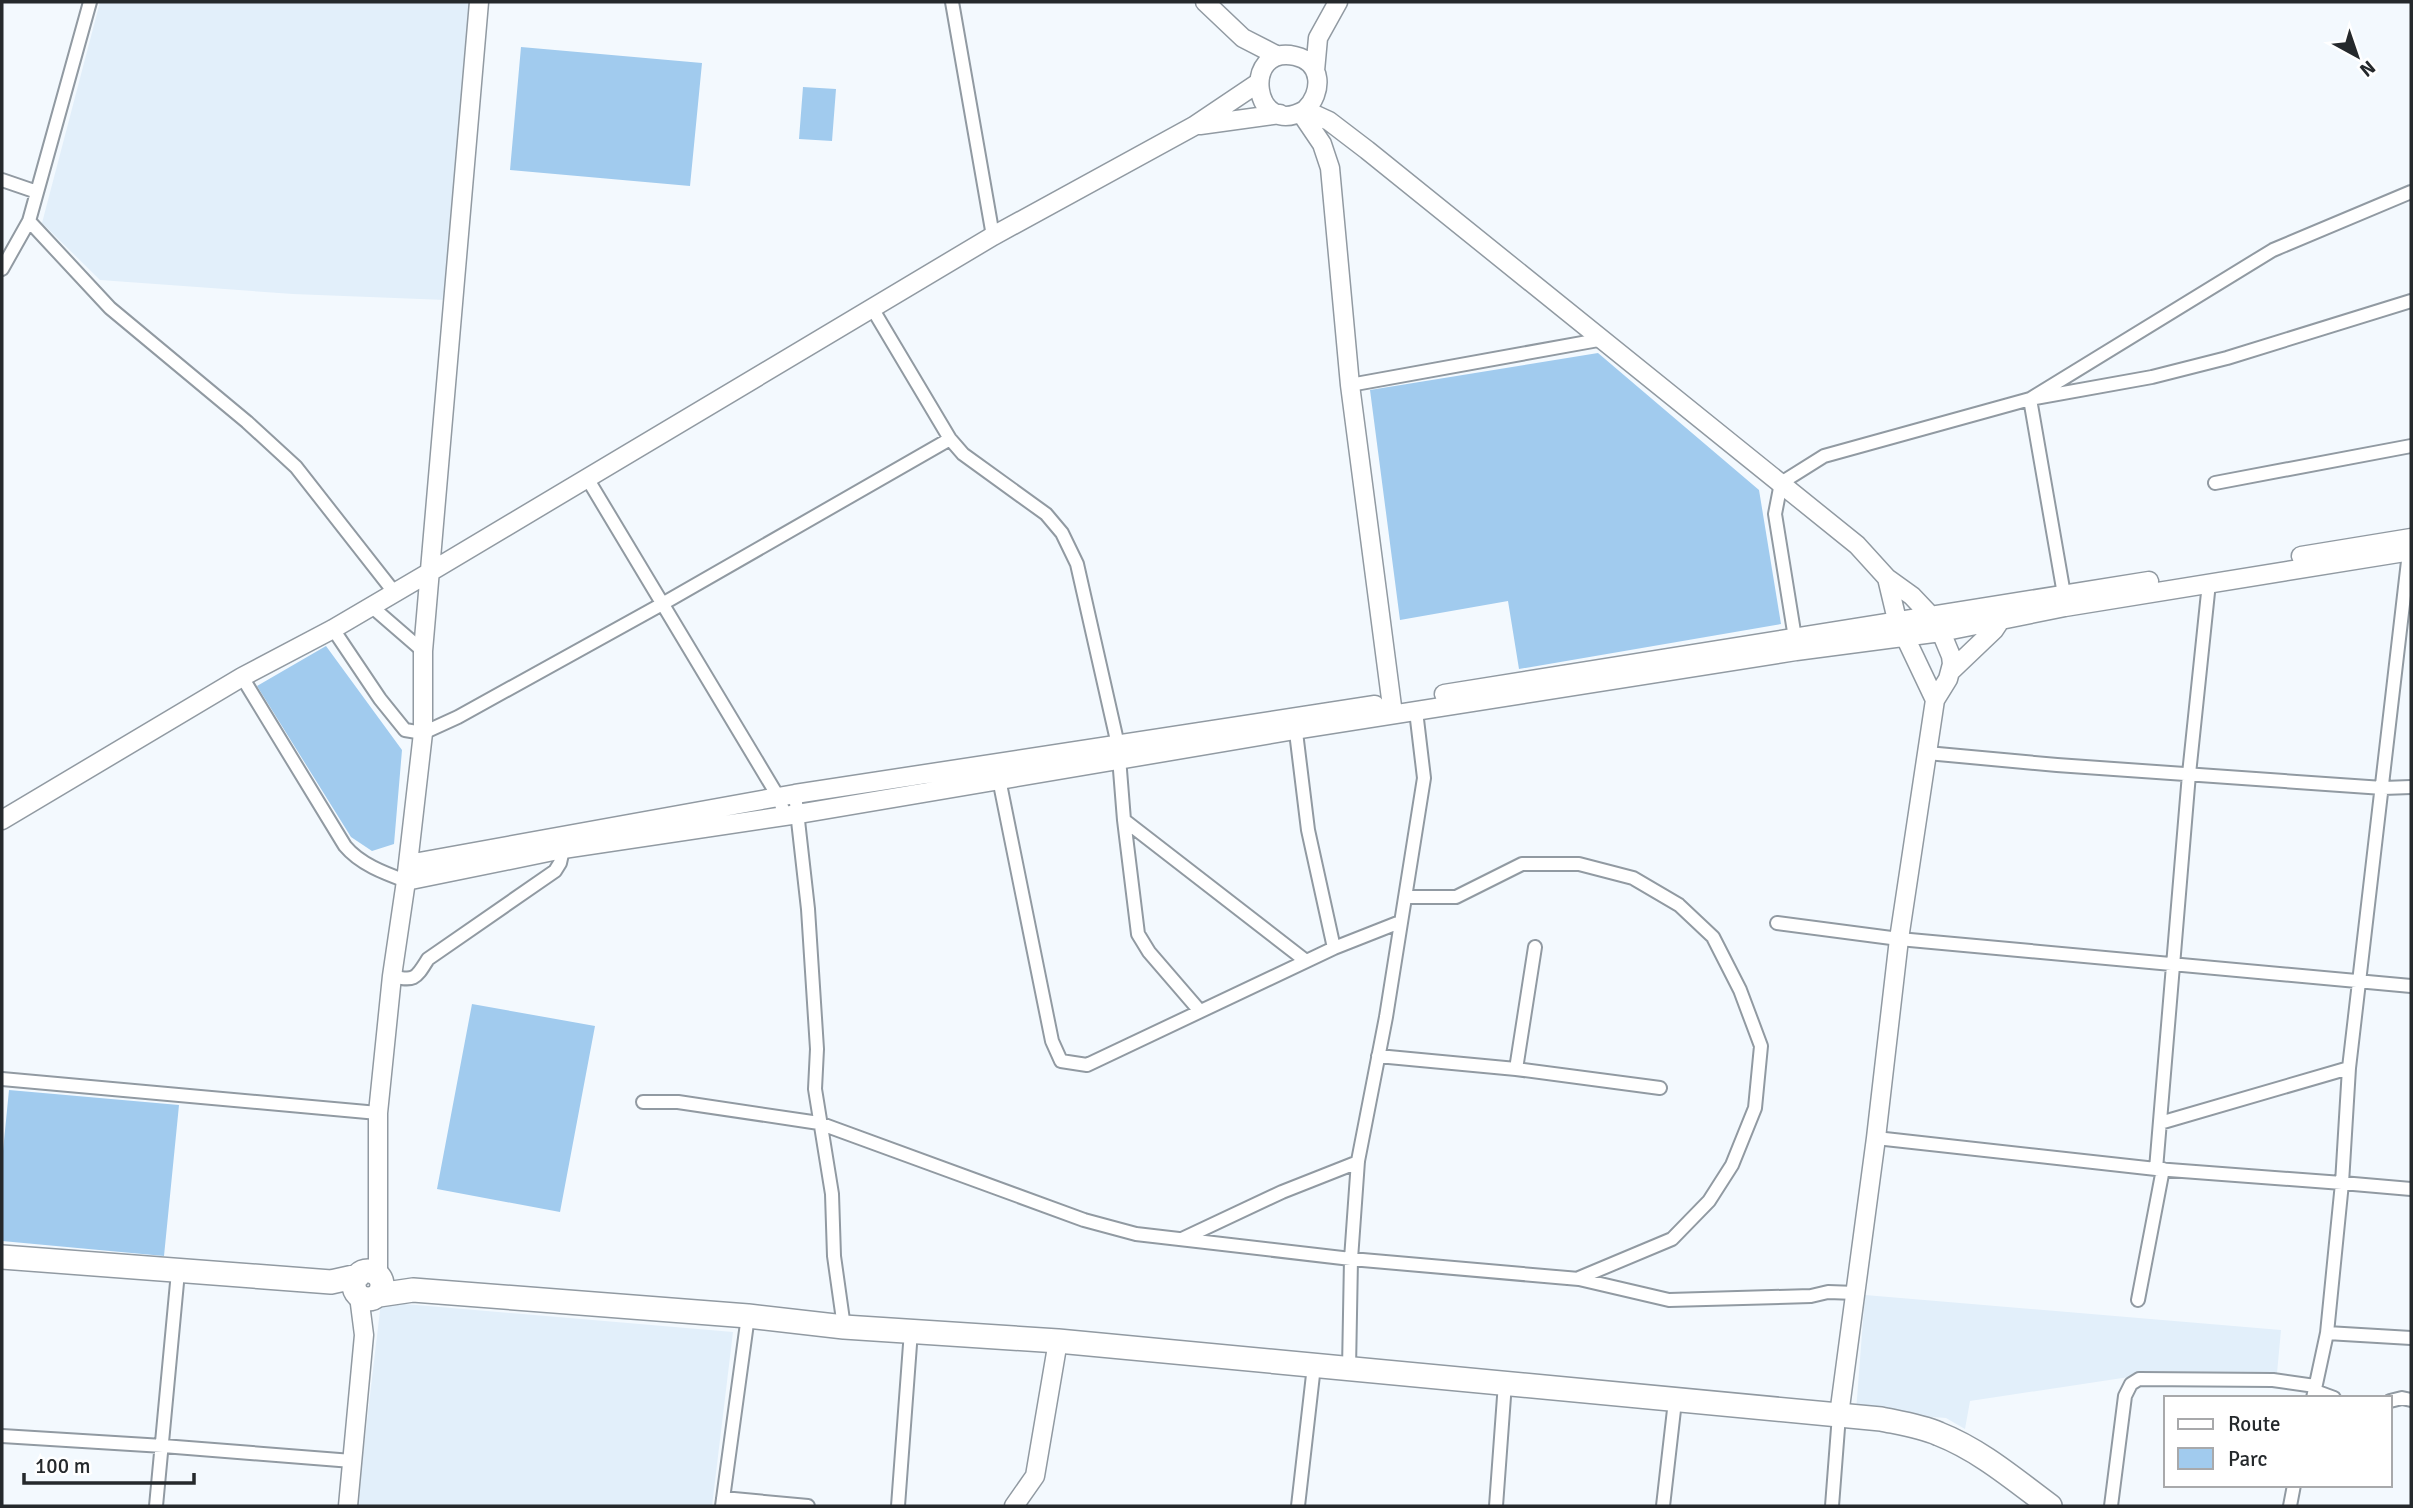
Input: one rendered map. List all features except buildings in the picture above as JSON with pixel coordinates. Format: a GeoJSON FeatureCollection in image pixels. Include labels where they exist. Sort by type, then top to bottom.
{"type":"FeatureCollection","features":[{"type":"Feature","properties":{"kind":"highway"},"geometry":{"type":"LineString","coordinates":[[2,1257],[748,1316],[844,1327],[1058,1341],[1881,1419],[1939,1434],[1987,1460],[2050,1506]]}},
{"type":"Feature","properties":{"kind":"main road"},"geometry":{"type":"LineString","coordinates":[[348,1506],[369,1286],[380,1258],[377,1236],[378,1113],[392,976],[423,733],[423,651],[479,2]]}},
{"type":"Feature","properties":{"kind":"main road"},"geometry":{"type":"LineString","coordinates":[[1205,2],[1243,38],[1284,56],[1309,62],[1318,78],[1317,95],[1329,121]]}},
{"type":"Feature","properties":{"kind":"main road"},"geometry":{"type":"LineString","coordinates":[[1315,71],[1318,38],[1338,2]]}},
{"type":"Feature","properties":{"kind":"main road"},"geometry":{"type":"LineString","coordinates":[[1243,38],[1260,78]]}},
{"type":"Feature","properties":{"kind":"main road"},"geometry":{"type":"LineString","coordinates":[[1280,114],[1270,110],[1259,93],[1260,78],[1268,62],[1318,38]]}},
{"type":"Feature","properties":{"kind":"main road"},"geometry":{"type":"LineString","coordinates":[[2,820],[242,677],[333,629],[430,572],[993,236],[1194,126],[1260,78]]}},
{"type":"Feature","properties":{"kind":"main road"},"geometry":{"type":"LineString","coordinates":[[1303,112],[1317,95]]}},
{"type":"Feature","properties":{"kind":"main road"},"geometry":{"type":"LineString","coordinates":[[1194,126],[1303,112],[1329,121],[1604,339],[1857,545],[1887,578],[1912,596],[1931,616],[1951,656],[1951,671]]}},
{"type":"Feature","properties":{"kind":"main road"},"geometry":{"type":"LineString","coordinates":[[1303,112],[1328,157],[1350,385],[1392,709]]}},
{"type":"Feature","properties":{"kind":"main road"},"geometry":{"type":"LineString","coordinates":[[1328,157],[1343,149],[1360,145]]}},
{"type":"Feature","properties":{"kind":"main road"},"geometry":{"type":"LineString","coordinates":[[407,872],[787,796],[1118,752],[1796,644],[1941,632],[2003,612],[2065,600],[2411,542]]}},
{"type":"Feature","properties":{"kind":"main road"},"geometry":{"type":"LineString","coordinates":[[2065,600],[2208,583],[2411,542]]}},
{"type":"Feature","properties":{"kind":"main road"},"geometry":{"type":"LineString","coordinates":[[1887,578],[1898,620],[1935,700]]}},
{"type":"Feature","properties":{"kind":"main road"},"geometry":{"type":"LineString","coordinates":[[1392,709],[1416,711],[1796,644],[1898,620],[2003,612]]}},
{"type":"Feature","properties":{"kind":"main road"},"geometry":{"type":"LineString","coordinates":[[1839,1415],[1877,1138],[1899,939],[1935,700],[1951,671],[1994,630],[2003,612]]}},
{"type":"Feature","properties":{"kind":"main road"},"geometry":{"type":"LineString","coordinates":[[564,842],[792,815],[999,779],[1118,752]]}},
{"type":"Feature","properties":{"kind":"main road"},"geometry":{"type":"LineString","coordinates":[[1014,1506],[1035,1476],[1058,1341]]}},
{"type":"Feature","properties":{"kind":"street"},"geometry":{"type":"LineString","coordinates":[[2,269],[29,221],[90,2]]}},
{"type":"Feature","properties":{"kind":"street"},"geometry":{"type":"LineString","coordinates":[[952,2],[993,236]]}},
{"type":"Feature","properties":{"kind":"street"},"geometry":{"type":"LineString","coordinates":[[2,180],[37,192]]}},
{"type":"Feature","properties":{"kind":"street"},"geometry":{"type":"LineString","coordinates":[[2030,399],[2273,250],[2411,192]]}},
{"type":"Feature","properties":{"kind":"street"},"geometry":{"type":"LineString","coordinates":[[29,221],[110,308],[247,422],[296,467],[394,592]]}},
{"type":"Feature","properties":{"kind":"street"},"geometry":{"type":"LineString","coordinates":[[1796,644],[1774,514],[1781,483],[1824,456],[2030,399],[2152,377],[2227,358],[2411,301]]}},
{"type":"Feature","properties":{"kind":"street"},"geometry":{"type":"LineString","coordinates":[[872,308],[950,439],[964,454],[1046,514],[1062,533],[1077,564],[1118,752],[1138,934],[1149,952],[1199,1010]]}},
{"type":"Feature","properties":{"kind":"street"},"geometry":{"type":"LineString","coordinates":[[1350,385],[1604,339]]}},
{"type":"Feature","properties":{"kind":"street"},"geometry":{"type":"LineString","coordinates":[[2030,399],[2065,600]]}},
{"type":"Feature","properties":{"kind":"street"},"geometry":{"type":"LineString","coordinates":[[333,629],[380,699],[405,730],[423,733],[458,717],[664,603],[950,439]]}},
{"type":"Feature","properties":{"kind":"street"},"geometry":{"type":"LineString","coordinates":[[2215,483],[2411,446]]}},
{"type":"Feature","properties":{"kind":"street"},"geometry":{"type":"LineString","coordinates":[[587,478],[787,796],[792,815],[817,1049],[815,1089],[832,1194],[834,1256],[844,1327]]}},
{"type":"Feature","properties":{"kind":"street"},"geometry":{"type":"LineString","coordinates":[[2111,1506],[2125,1396],[2131,1384],[2139,1379],[2273,1380],[2314,1391],[2327,1333],[2343,1183],[2358,982],[2411,542]]}},
{"type":"Feature","properties":{"kind":"street"},"geometry":{"type":"LineString","coordinates":[[2138,1300],[2159,1169],[2160,1123],[2189,774],[2208,583]]}},
{"type":"Feature","properties":{"kind":"street"},"geometry":{"type":"LineString","coordinates":[[372,606],[423,651]]}},
{"type":"Feature","properties":{"kind":"street"},"geometry":{"type":"LineString","coordinates":[[242,677],[345,846],[355,856],[386,874],[407,872]]}},
{"type":"Feature","properties":{"kind":"street"},"geometry":{"type":"LineString","coordinates":[[1349,1369],[1351,1259],[1358,1162],[1424,778],[1416,711]]}},
{"type":"Feature","properties":{"kind":"street"},"geometry":{"type":"LineString","coordinates":[[1294,723],[1308,830],[1334,947]]}},
{"type":"Feature","properties":{"kind":"street"},"geometry":{"type":"LineString","coordinates":[[1927,753],[2383,788],[2411,787]]}},
{"type":"Feature","properties":{"kind":"street"},"geometry":{"type":"LineString","coordinates":[[999,779],[1052,1041],[1061,1061],[1087,1065],[1334,947],[1400,922]]}},
{"type":"Feature","properties":{"kind":"street"},"geometry":{"type":"LineString","coordinates":[[1124,820],[1306,961]]}},
{"type":"Feature","properties":{"kind":"street"},"geometry":{"type":"LineString","coordinates":[[392,976],[407,980],[413,978],[428,960],[555,871],[560,863],[564,842]]}},
{"type":"Feature","properties":{"kind":"street"},"geometry":{"type":"LineString","coordinates":[[1405,898],[1456,897],[1522,864],[1579,864],[1633,878],[1679,905],[1713,937],[1740,990],[1760,1045],[1755,1108],[1732,1165],[1709,1201],[1672,1239],[1579,1279]]}},
{"type":"Feature","properties":{"kind":"street"},"geometry":{"type":"LineString","coordinates":[[1777,923],[1899,939],[2411,986]]}},
{"type":"Feature","properties":{"kind":"street"},"geometry":{"type":"LineString","coordinates":[[1516,1069],[1535,947]]}},
{"type":"Feature","properties":{"kind":"street"},"geometry":{"type":"LineString","coordinates":[[1378,1056],[1516,1069],[1660,1088]]}},
{"type":"Feature","properties":{"kind":"street"},"geometry":{"type":"LineString","coordinates":[[2160,1123],[2350,1068]]}},
{"type":"Feature","properties":{"kind":"street"},"geometry":{"type":"LineString","coordinates":[[2,1079],[378,1113]]}},
{"type":"Feature","properties":{"kind":"street"},"geometry":{"type":"LineString","coordinates":[[643,1102],[678,1102],[819,1123],[1084,1220],[1136,1234],[1351,1259],[1579,1279],[1669,1300],[1856,1293]]}},
{"type":"Feature","properties":{"kind":"street"},"geometry":{"type":"LineString","coordinates":[[1877,1138],[2159,1169],[2411,1189]]}},
{"type":"Feature","properties":{"kind":"street"},"geometry":{"type":"LineString","coordinates":[[1181,1240],[1227,1216],[1358,1162]]}},
{"type":"Feature","properties":{"kind":"street"},"geometry":{"type":"LineString","coordinates":[[156,1506],[178,1272]]}},
{"type":"Feature","properties":{"kind":"street"},"geometry":{"type":"LineString","coordinates":[[748,1316],[723,1502],[808,1506]]}},
{"type":"Feature","properties":{"kind":"street"},"geometry":{"type":"LineString","coordinates":[[898,1506],[911,1331]]}},
{"type":"Feature","properties":{"kind":"street"},"geometry":{"type":"LineString","coordinates":[[2327,1333],[2411,1338]]}},
{"type":"Feature","properties":{"kind":"street"},"geometry":{"type":"LineString","coordinates":[[1298,1506],[1314,1366]]}},
{"type":"Feature","properties":{"kind":"street"},"geometry":{"type":"LineString","coordinates":[[1496,1506],[1505,1383]]}},
{"type":"Feature","properties":{"kind":"street"},"geometry":{"type":"LineString","coordinates":[[2392,1400],[2402,1398],[2411,1400]]}},
{"type":"Feature","properties":{"kind":"street"},"geometry":{"type":"LineString","coordinates":[[1663,1506],[1675,1401]]}},
{"type":"Feature","properties":{"kind":"street"},"geometry":{"type":"LineString","coordinates":[[1832,1506],[1839,1415]]}},
{"type":"Feature","properties":{"kind":"street"},"geometry":{"type":"LineString","coordinates":[[2,1436],[352,1461]]}},
{"type":"Feature","properties":{"kind":"street"},"geometry":{"type":"LineString","coordinates":[[2290,1506],[2294,1487]]}},
{"type":"Feature","properties":{"kind":"shaded area"},"geometry":{"type":"Polygon","coordinates":[[[100,2],[475,2],[446,300],[293,294],[100,280],[42,223],[100,2]]]}},
{"type":"Feature","properties":{"kind":"shaded area"},"geometry":{"type":"Polygon","coordinates":[[[1865,1295],[2281,1330],[2276,1384],[2129,1377],[1970,1401],[1965,1429],[1946,1418],[1856,1411],[1865,1295]]]}},
{"type":"Feature","properties":{"kind":"shaded area"},"geometry":{"type":"Polygon","coordinates":[[[381,1302],[733,1332],[712,1506],[357,1506],[381,1302]]]}},
{"type":"Feature","properties":{"kind":"green space"},"geometry":{"type":"Polygon","coordinates":[[[521,47],[702,63],[690,186],[510,170],[521,47]]]}},
{"type":"Feature","properties":{"kind":"green space"},"geometry":{"type":"Polygon","coordinates":[[[803,87],[836,89],[832,141],[799,139],[803,87]]]}},
{"type":"Feature","properties":{"kind":"green space"},"geometry":{"type":"Polygon","coordinates":[[[1598,353],[1759,490],[1781,624],[1519,669],[1508,601],[1400,620],[1370,390],[1598,353]]]}},
{"type":"Feature","properties":{"kind":"green space"},"geometry":{"type":"Polygon","coordinates":[[[326,646],[402,750],[394,844],[372,851],[351,837],[257,686],[326,646]]]}},
{"type":"Feature","properties":{"kind":"green space"},"geometry":{"type":"Polygon","coordinates":[[[472,1004],[595,1026],[560,1212],[437,1189],[472,1004]]]}},
{"type":"Feature","properties":{"kind":"green space"},"geometry":{"type":"Polygon","coordinates":[[[9,1090],[179,1105],[164,1256],[2,1241],[2,1161],[9,1090]]]}}]}
